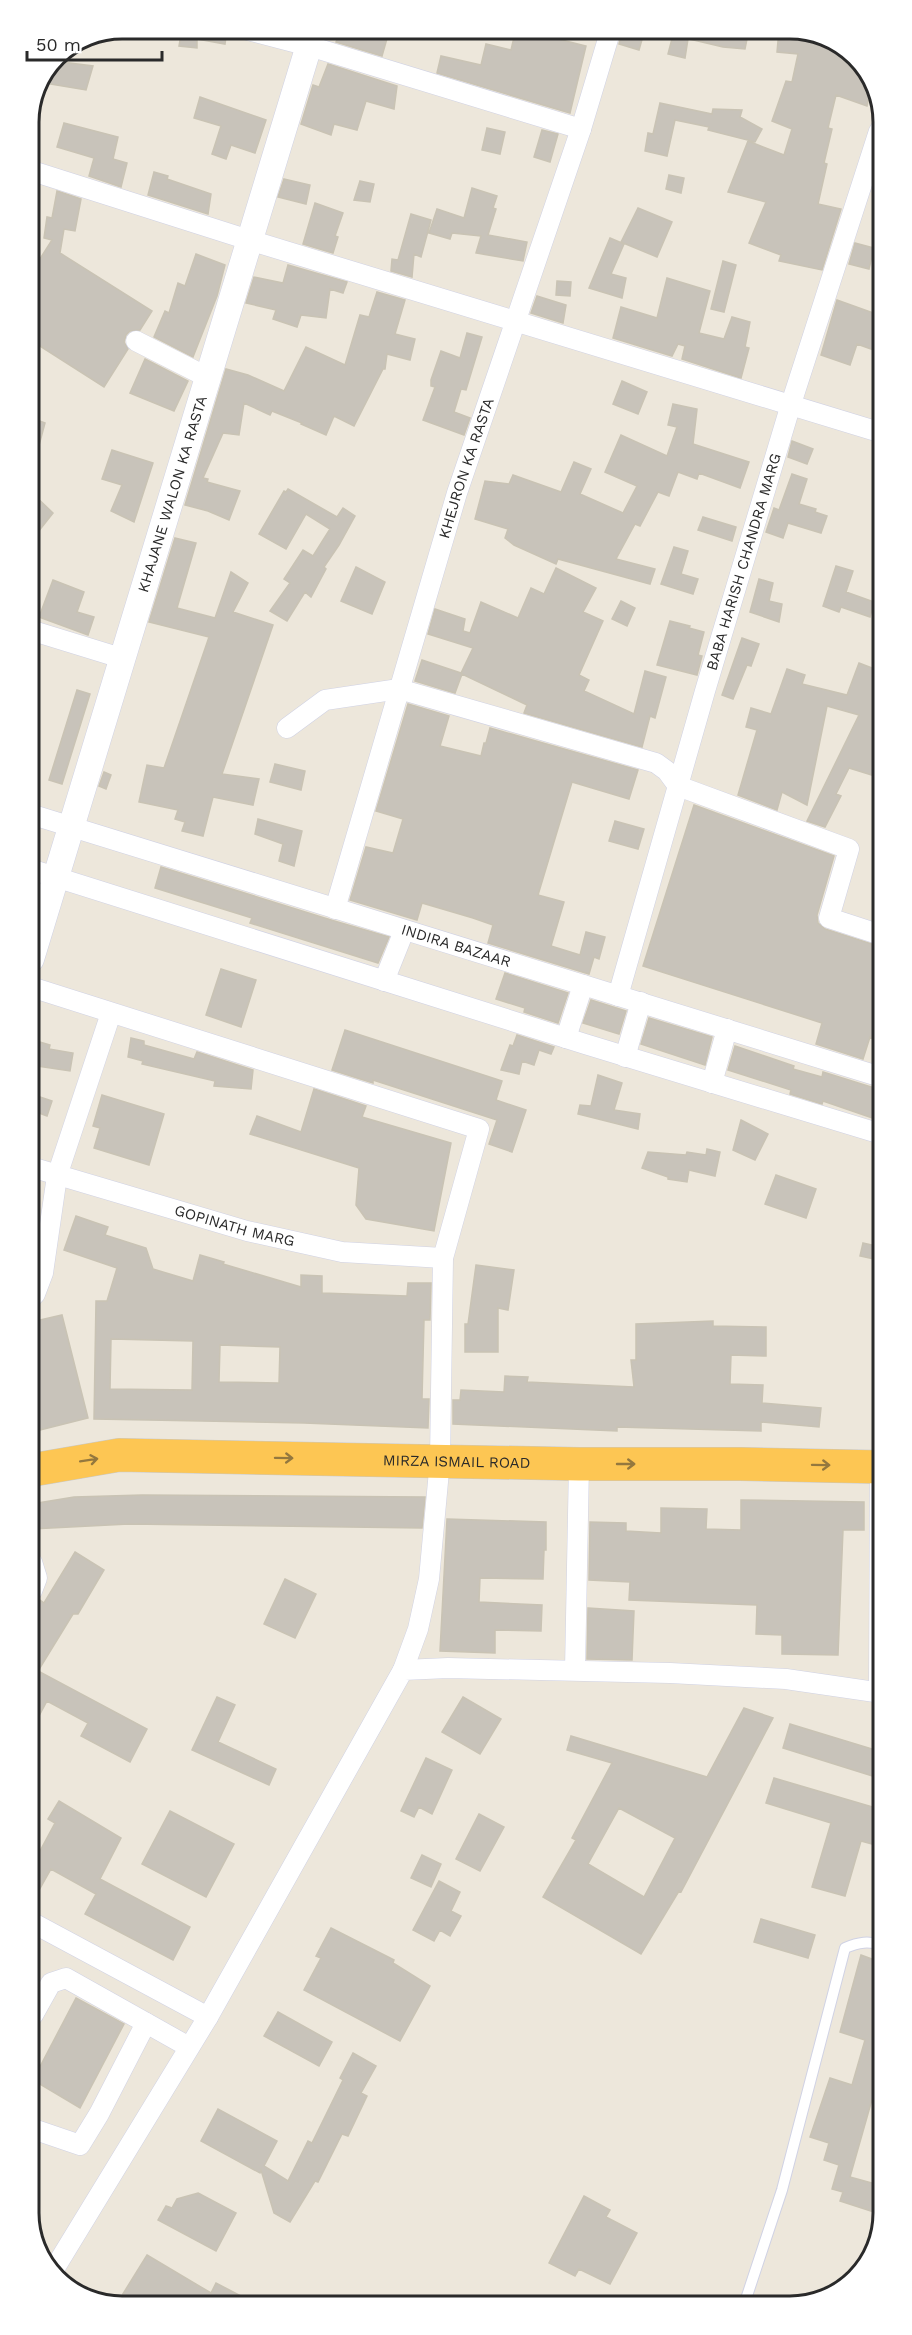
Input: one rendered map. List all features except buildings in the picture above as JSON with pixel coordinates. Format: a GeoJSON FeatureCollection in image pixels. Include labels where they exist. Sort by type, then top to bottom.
{"type":"FeatureCollection","features":[{"type":"Feature","properties":{"kind":"highway","name":"MIRZA ISMAIL ROAD"},"geometry":{"type":"LineString","coordinates":[[39,1469],[119,1455],[873,1467]]}},
{"type":"Feature","properties":{"kind":"street","name":"KHAJANE WALON KA RASTA"},"geometry":{"type":"LineString","coordinates":[[39,933],[310,39]]}},
{"type":"Feature","properties":{"kind":"street"},"geometry":{"type":"LineString","coordinates":[[317,39],[581,129]]}},
{"type":"Feature","properties":{"kind":"street","name":"KHEJRON KA RASTA"},"geometry":{"type":"LineString","coordinates":[[335,909],[457,493],[581,129],[607,39]]}},
{"type":"Feature","properties":{"kind":"street","name":"BABA HARISH CHANDRA MARG"},"geometry":{"type":"LineString","coordinates":[[618,996],[791,404],[873,150]]}},
{"type":"Feature","properties":{"kind":"street"},"geometry":{"type":"LineString","coordinates":[[39,173],[249,240],[873,430]]}},
{"type":"Feature","properties":{"kind":"street"},"geometry":{"type":"LineString","coordinates":[[136,341],[207,377]]}},
{"type":"Feature","properties":{"kind":"street"},"geometry":{"type":"LineString","coordinates":[[39,633],[122,658]]}},
{"type":"Feature","properties":{"kind":"street"},"geometry":{"type":"LineString","coordinates":[[287,728],[325,700],[399,689],[656,763],[667,771],[678,786],[849,849],[829,918],[873,933]]}},
{"type":"Feature","properties":{"kind":"street","name":"INDIRA BAZAAR"},"geometry":{"type":"LineString","coordinates":[[39,817],[873,1075]]}},
{"type":"Feature","properties":{"kind":"street"},"geometry":{"type":"LineString","coordinates":[[39,872],[625,1057],[873,1132]]}},
{"type":"Feature","properties":{"kind":"street"},"geometry":{"type":"LineString","coordinates":[[384,981],[404,931]]}},
{"type":"Feature","properties":{"kind":"street"},"geometry":{"type":"LineString","coordinates":[[566,1038],[583,985]]}},
{"type":"Feature","properties":{"kind":"street"},"geometry":{"type":"LineString","coordinates":[[39,990],[479,1129],[442,1258],[440,1461],[429,1579],[418,1629],[403,1670],[208,2017],[57,2264]]}},
{"type":"Feature","properties":{"kind":"street"},"geometry":{"type":"LineString","coordinates":[[625,1057],[641,1002]]}},
{"type":"Feature","properties":{"kind":"street"},"geometry":{"type":"LineString","coordinates":[[39,1284],[43,1273],[57,1176],[111,1013]]}},
{"type":"Feature","properties":{"kind":"street"},"geometry":{"type":"LineString","coordinates":[[711,1083],[727,1029]]}},
{"type":"Feature","properties":{"kind":"street","name":"GOPINATH MARG"},"geometry":{"type":"LineString","coordinates":[[39,1170],[247,1232],[342,1252],[442,1258]]}},
{"type":"Feature","properties":{"kind":"street"},"geometry":{"type":"LineString","coordinates":[[575,1670],[579,1464]]}},
{"type":"Feature","properties":{"kind":"street"},"geometry":{"type":"LineString","coordinates":[[403,1670],[448,1668],[575,1670],[786,1679],[873,1692]]}},
{"type":"Feature","properties":{"kind":"street"},"geometry":{"type":"LineString","coordinates":[[39,1926],[208,2017]]}},
{"type":"Feature","properties":{"kind":"street"},"geometry":{"type":"LineString","coordinates":[[39,2004],[51,1983],[66,1978],[189,2047]]}},
{"type":"Feature","properties":{"kind":"street"},"geometry":{"type":"LineString","coordinates":[[39,2131],[80,2145],[99,2115],[146,2023]]}},
{"type":"Feature","properties":{"kind":"lane"},"geometry":{"type":"LineString","coordinates":[[748,2296],[782,2190],[845,1948],[857,1942],[873,1942]]}}]}
